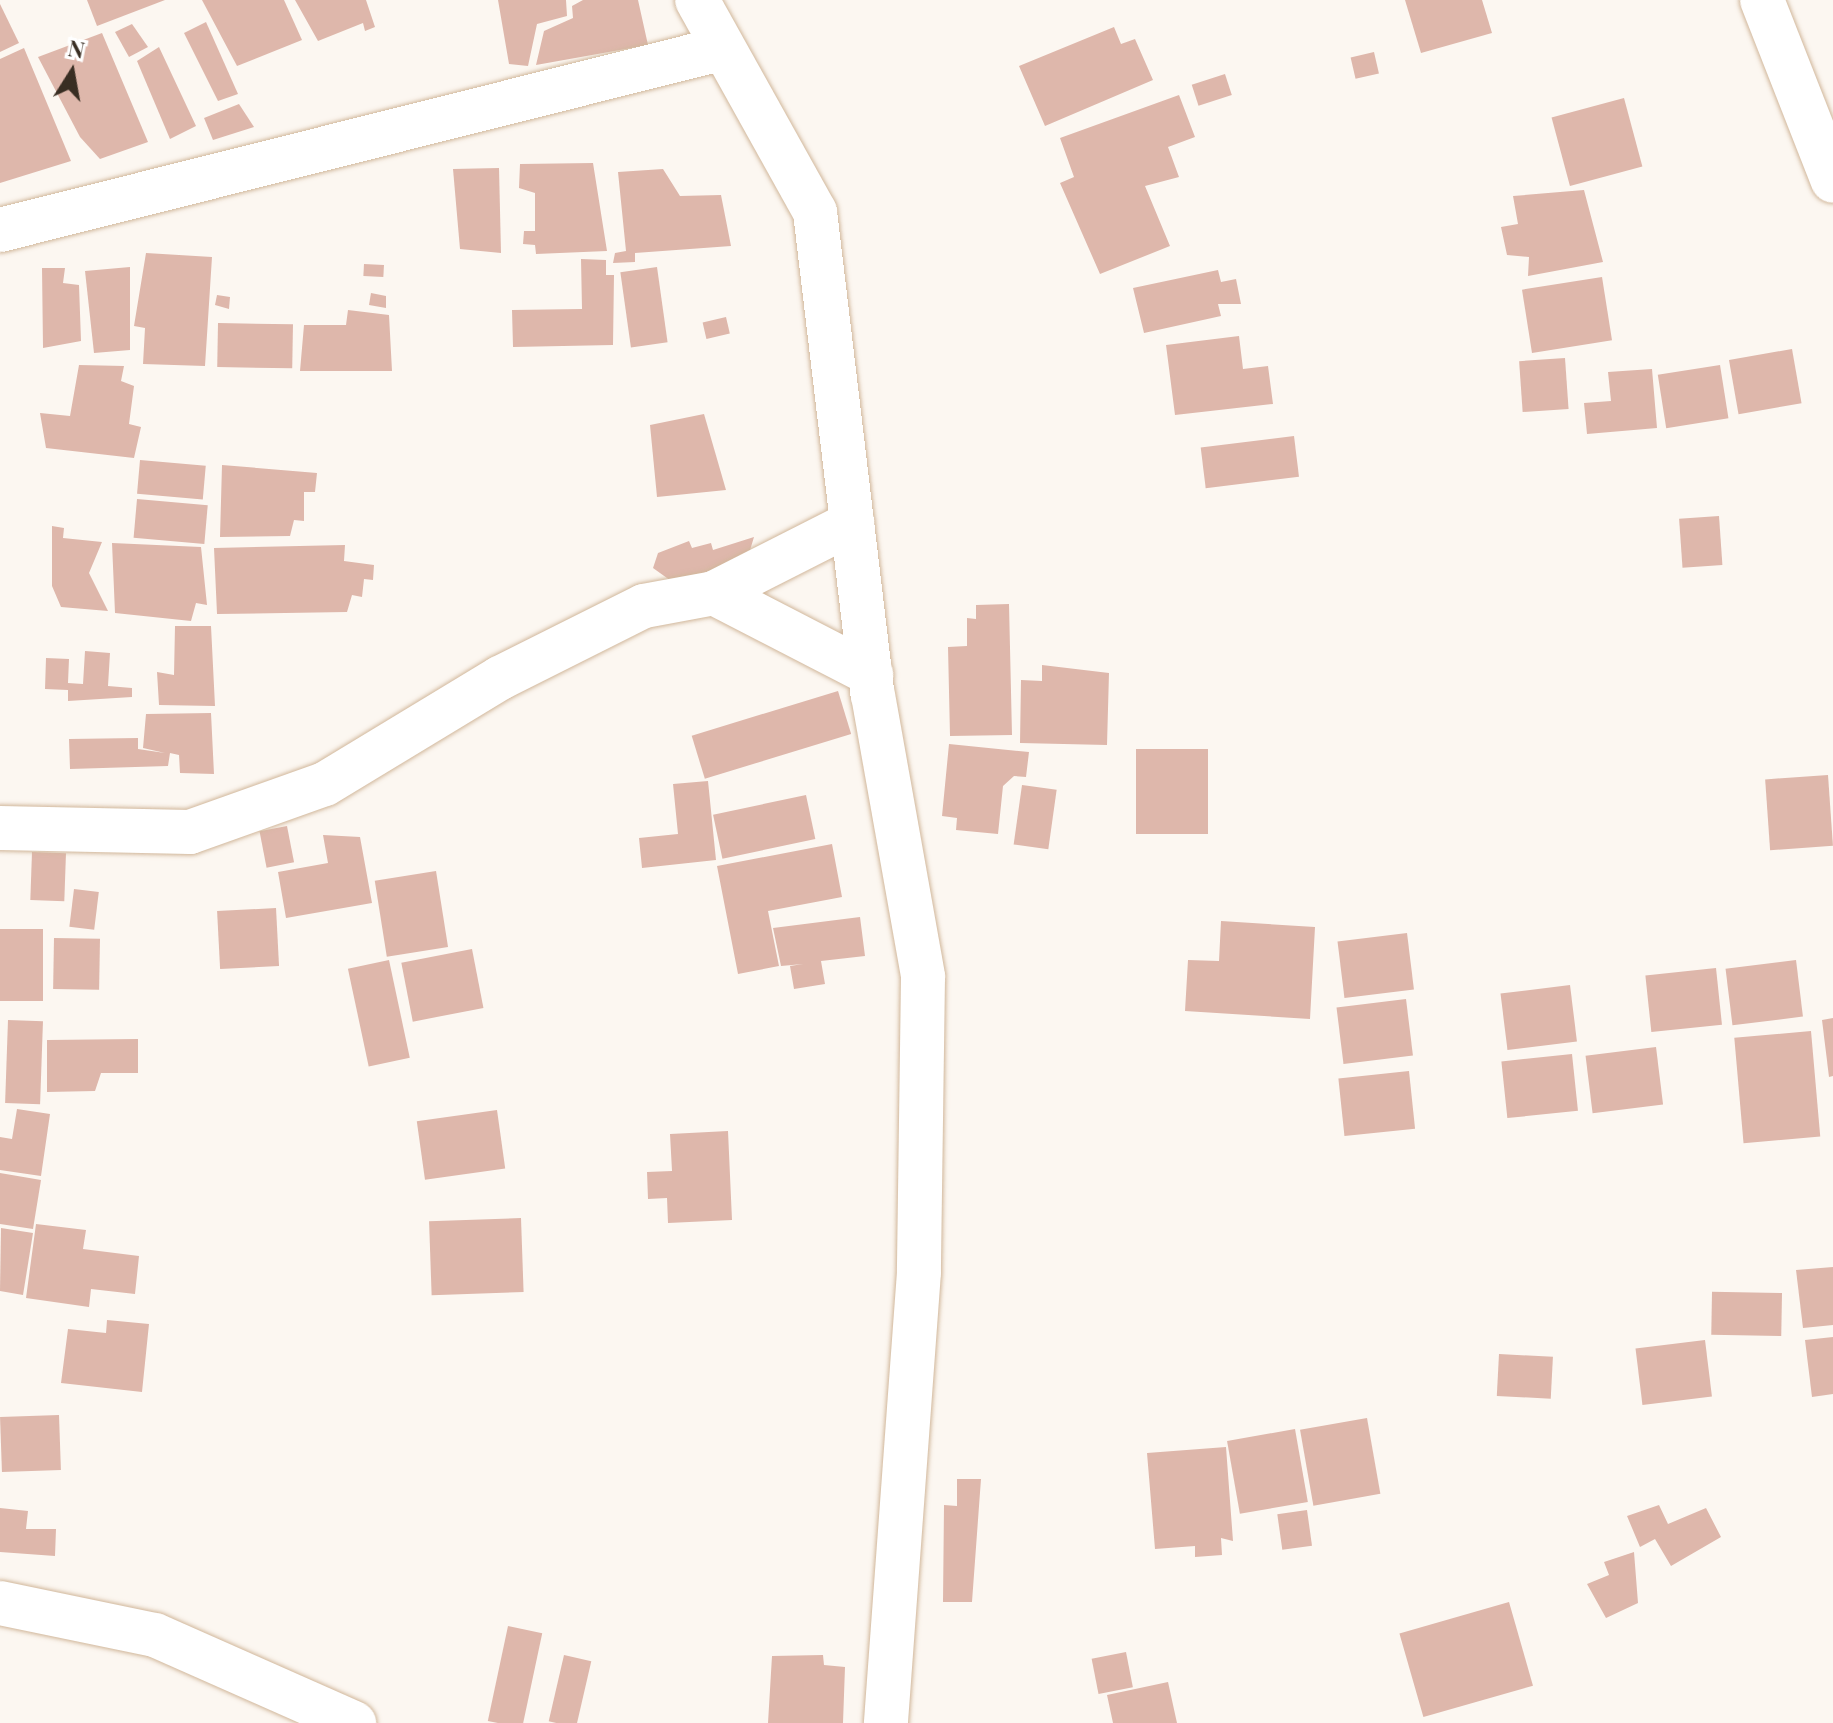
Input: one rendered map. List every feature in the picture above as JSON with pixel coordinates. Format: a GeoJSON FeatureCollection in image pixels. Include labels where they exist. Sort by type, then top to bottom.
{"type":"FeatureCollection","features":[{"type":"Feature","properties":{"kind":"street"},"geometry":{"type":"LineString","coordinates":[[697,0],[720,49],[815,212],[871,674],[923,977],[919,1272],[886,1723]]}},
{"type":"Feature","properties":{"kind":"street"},"geometry":{"type":"LineString","coordinates":[[1762,0],[1833,181]]}},
{"type":"Feature","properties":{"kind":"street"},"geometry":{"type":"LineString","coordinates":[[0,230],[720,49]]}},
{"type":"Feature","properties":{"kind":"street"},"geometry":{"type":"LineString","coordinates":[[0,828],[190,832],[325,784],[500,678],[644,606],[714,593],[852,523]]}},
{"type":"Feature","properties":{"kind":"street"},"geometry":{"type":"LineString","coordinates":[[714,593],[871,674]]}},
{"type":"Feature","properties":{"kind":"street"},"geometry":{"type":"LineString","coordinates":[[0,1603],[155,1635],[354,1723]]}},
{"type":"Feature","properties":{"kind":"building"},"geometry":{"type":"Polygon","coordinates":[[[87,0],[165,0],[97,26],[87,0]]]}},
{"type":"Feature","properties":{"kind":"building"},"geometry":{"type":"Polygon","coordinates":[[[202,0],[284,0],[302,40],[237,66],[202,0]]]}},
{"type":"Feature","properties":{"kind":"building"},"geometry":{"type":"Polygon","coordinates":[[[295,0],[366,0],[375,27],[365,31],[363,23],[318,41],[295,0]]]}},
{"type":"Feature","properties":{"kind":"building"},"geometry":{"type":"Polygon","coordinates":[[[498,0],[566,0],[567,16],[537,24],[528,66],[509,64],[498,0]]]}},
{"type":"Feature","properties":{"kind":"building"},"geometry":{"type":"Polygon","coordinates":[[[583,0],[638,0],[648,45],[536,65],[544,31],[573,18],[572,6],[583,0]]]}},
{"type":"Feature","properties":{"kind":"building"},"geometry":{"type":"Polygon","coordinates":[[[1405,0],[1482,0],[1492,33],[1421,53],[1405,0]]]}},
{"type":"Feature","properties":{"kind":"building"},"geometry":{"type":"Polygon","coordinates":[[[0,4],[19,43],[0,52],[0,4]]]}},
{"type":"Feature","properties":{"kind":"building"},"geometry":{"type":"Polygon","coordinates":[[[206,22],[238,94],[218,101],[184,33],[206,22]]]}},
{"type":"Feature","properties":{"kind":"building"},"geometry":{"type":"Polygon","coordinates":[[[132,24],[148,47],[129,57],[115,32],[132,24]]]}},
{"type":"Feature","properties":{"kind":"building"},"geometry":{"type":"Polygon","coordinates":[[[1114,27],[1121,44],[1135,39],[1153,80],[1045,126],[1019,66],[1114,27]]]}},
{"type":"Feature","properties":{"kind":"building"},"geometry":{"type":"Polygon","coordinates":[[[102,33],[148,142],[100,159],[80,137],[38,57],[102,33]]]}},
{"type":"Feature","properties":{"kind":"building"},"geometry":{"type":"Polygon","coordinates":[[[159,47],[196,126],[170,139],[137,61],[159,47]]]}},
{"type":"Feature","properties":{"kind":"building"},"geometry":{"type":"Polygon","coordinates":[[[24,48],[71,161],[0,183],[0,59],[24,48]]]}},
{"type":"Feature","properties":{"kind":"building"},"geometry":{"type":"Polygon","coordinates":[[[1374,52],[1379,73],[1356,79],[1351,57],[1374,52]]]}},
{"type":"Feature","properties":{"kind":"building"},"geometry":{"type":"Polygon","coordinates":[[[1225,74],[1232,95],[1199,106],[1192,85],[1225,74]]]}},
{"type":"Feature","properties":{"kind":"building"},"geometry":{"type":"Polygon","coordinates":[[[1179,95],[1195,137],[1168,147],[1179,177],[1145,186],[1170,246],[1100,274],[1060,183],[1074,177],[1060,138],[1179,95]]]}},
{"type":"Feature","properties":{"kind":"building"},"geometry":{"type":"Polygon","coordinates":[[[1624,98],[1642,167],[1570,186],[1552,117],[1624,98]]]}},
{"type":"Feature","properties":{"kind":"building"},"geometry":{"type":"Polygon","coordinates":[[[239,104],[254,127],[213,140],[204,118],[239,104]]]}},
{"type":"Feature","properties":{"kind":"building"},"geometry":{"type":"Polygon","coordinates":[[[593,163],[607,251],[536,254],[535,245],[523,244],[524,231],[535,231],[535,193],[519,188],[520,164],[593,163]]]}},
{"type":"Feature","properties":{"kind":"building"},"geometry":{"type":"Polygon","coordinates":[[[499,168],[501,253],[460,249],[453,169],[499,168]]]}},
{"type":"Feature","properties":{"kind":"building"},"geometry":{"type":"Polygon","coordinates":[[[663,169],[680,196],[721,195],[731,246],[635,253],[635,262],[613,263],[615,253],[626,251],[618,172],[663,169]]]}},
{"type":"Feature","properties":{"kind":"building"},"geometry":{"type":"Polygon","coordinates":[[[1584,190],[1603,262],[1528,276],[1529,257],[1507,255],[1501,227],[1518,224],[1513,196],[1584,190]]]}},
{"type":"Feature","properties":{"kind":"building"},"geometry":{"type":"Polygon","coordinates":[[[146,253],[212,257],[205,366],[143,364],[145,328],[134,326],[146,253]]]}},
{"type":"Feature","properties":{"kind":"building"},"geometry":{"type":"Polygon","coordinates":[[[581,259],[606,260],[606,275],[614,275],[613,345],[513,347],[512,310],[582,309],[581,259]]]}},
{"type":"Feature","properties":{"kind":"building"},"geometry":{"type":"Polygon","coordinates":[[[364,264],[384,265],[383,277],[363,276],[364,264]]]}},
{"type":"Feature","properties":{"kind":"building"},"geometry":{"type":"Polygon","coordinates":[[[130,267],[130,350],[94,353],[85,271],[130,267]]]}},
{"type":"Feature","properties":{"kind":"building"},"geometry":{"type":"Polygon","coordinates":[[[657,267],[668,342],[631,347],[620,272],[657,267]]]}},
{"type":"Feature","properties":{"kind":"building"},"geometry":{"type":"Polygon","coordinates":[[[42,268],[65,268],[63,283],[79,285],[81,341],[43,348],[42,268]]]}},
{"type":"Feature","properties":{"kind":"building"},"geometry":{"type":"Polygon","coordinates":[[[1218,270],[1221,282],[1236,279],[1241,304],[1218,304],[1221,316],[1144,333],[1133,288],[1218,270]]]}},
{"type":"Feature","properties":{"kind":"building"},"geometry":{"type":"Polygon","coordinates":[[[1602,277],[1612,340],[1532,353],[1522,290],[1602,277]]]}},
{"type":"Feature","properties":{"kind":"building"},"geometry":{"type":"Polygon","coordinates":[[[371,293],[386,296],[386,308],[369,305],[371,293]]]}},
{"type":"Feature","properties":{"kind":"building"},"geometry":{"type":"Polygon","coordinates":[[[217,295],[230,297],[229,309],[215,305],[217,295]]]}},
{"type":"Feature","properties":{"kind":"building"},"geometry":{"type":"Polygon","coordinates":[[[348,310],[389,315],[392,371],[300,371],[304,325],[346,325],[348,310]]]}},
{"type":"Feature","properties":{"kind":"building"},"geometry":{"type":"Polygon","coordinates":[[[726,317],[730,334],[706,339],[703,322],[726,317]]]}},
{"type":"Feature","properties":{"kind":"building"},"geometry":{"type":"Polygon","coordinates":[[[218,323],[293,324],[292,368],[217,367],[218,323]]]}},
{"type":"Feature","properties":{"kind":"building"},"geometry":{"type":"Polygon","coordinates":[[[1239,336],[1243,369],[1268,366],[1273,404],[1175,415],[1166,345],[1239,336]]]}},
{"type":"Feature","properties":{"kind":"building"},"geometry":{"type":"Polygon","coordinates":[[[1792,349],[1802,403],[1739,414],[1729,360],[1792,349]]]}},
{"type":"Feature","properties":{"kind":"building"},"geometry":{"type":"Polygon","coordinates":[[[1565,358],[1569,409],[1523,412],[1519,361],[1565,358]]]}},
{"type":"Feature","properties":{"kind":"building"},"geometry":{"type":"Polygon","coordinates":[[[79,365],[124,366],[121,381],[134,386],[129,424],[141,427],[134,458],[46,448],[40,413],[70,416],[79,365]]]}},
{"type":"Feature","properties":{"kind":"building"},"geometry":{"type":"Polygon","coordinates":[[[1720,365],[1728,418],[1666,428],[1658,375],[1720,365]]]}},
{"type":"Feature","properties":{"kind":"building"},"geometry":{"type":"Polygon","coordinates":[[[1652,369],[1657,428],[1587,434],[1584,403],[1611,401],[1608,372],[1652,369]]]}},
{"type":"Feature","properties":{"kind":"building"},"geometry":{"type":"Polygon","coordinates":[[[704,414],[726,490],[657,497],[650,425],[704,414]]]}},
{"type":"Feature","properties":{"kind":"building"},"geometry":{"type":"Polygon","coordinates":[[[1294,436],[1299,477],[1206,488],[1201,447],[1294,436]]]}},
{"type":"Feature","properties":{"kind":"building"},"geometry":{"type":"Polygon","coordinates":[[[140,460],[206,466],[203,500],[137,494],[140,460]]]}},
{"type":"Feature","properties":{"kind":"building"},"geometry":{"type":"Polygon","coordinates":[[[222,465],[317,473],[315,492],[304,492],[304,521],[294,520],[290,536],[220,537],[222,465]]]}},
{"type":"Feature","properties":{"kind":"building"},"geometry":{"type":"Polygon","coordinates":[[[137,499],[208,505],[204,544],[134,538],[137,499]]]}},
{"type":"Feature","properties":{"kind":"building"},"geometry":{"type":"Polygon","coordinates":[[[1719,516],[1722,565],[1683,568],[1679,519],[1719,516]]]}},
{"type":"Feature","properties":{"kind":"building"},"geometry":{"type":"Polygon","coordinates":[[[52,526],[64,528],[63,538],[102,542],[89,573],[108,611],[61,607],[52,586],[52,526]]]}},
{"type":"Feature","properties":{"kind":"building"},"geometry":{"type":"Polygon","coordinates":[[[754,537],[744,570],[681,588],[653,568],[658,553],[689,541],[692,548],[711,543],[713,550],[754,537]]]}},
{"type":"Feature","properties":{"kind":"building"},"geometry":{"type":"Polygon","coordinates":[[[112,543],[201,547],[207,605],[196,603],[191,621],[115,613],[112,543]]]}},
{"type":"Feature","properties":{"kind":"building"},"geometry":{"type":"Polygon","coordinates":[[[345,545],[344,561],[374,565],[373,580],[364,579],[362,597],[352,595],[347,612],[217,614],[214,548],[345,545]]]}},
{"type":"Feature","properties":{"kind":"building"},"geometry":{"type":"Polygon","coordinates":[[[1009,604],[1012,735],[950,736],[948,647],[967,646],[967,618],[976,619],[976,605],[1009,604]]]}},
{"type":"Feature","properties":{"kind":"building"},"geometry":{"type":"Polygon","coordinates":[[[175,626],[211,626],[215,706],[159,705],[157,672],[174,675],[175,626]]]}},
{"type":"Feature","properties":{"kind":"building"},"geometry":{"type":"Polygon","coordinates":[[[85,651],[110,653],[108,686],[132,688],[132,697],[68,701],[68,690],[45,689],[46,658],[69,659],[68,683],[83,684],[85,651]]]}},
{"type":"Feature","properties":{"kind":"building"},"geometry":{"type":"Polygon","coordinates":[[[1042,665],[1109,673],[1107,745],[1020,743],[1021,680],[1042,681],[1042,665]]]}},
{"type":"Feature","properties":{"kind":"building"},"geometry":{"type":"Polygon","coordinates":[[[838,691],[851,734],[705,779],[692,736],[838,691]]]}},
{"type":"Feature","properties":{"kind":"building"},"geometry":{"type":"Polygon","coordinates":[[[211,713],[214,774],[180,773],[179,755],[170,753],[168,766],[70,769],[69,739],[138,738],[138,749],[165,753],[143,748],[146,714],[211,713]]]}},
{"type":"Feature","properties":{"kind":"building"},"geometry":{"type":"Polygon","coordinates":[[[949,744],[1029,752],[1026,777],[1014,776],[1003,786],[998,834],[956,830],[957,818],[942,816],[949,744]]]}},
{"type":"Feature","properties":{"kind":"building"},"geometry":{"type":"Polygon","coordinates":[[[1136,749],[1208,749],[1208,834],[1136,834],[1136,749]]]}},
{"type":"Feature","properties":{"kind":"building"},"geometry":{"type":"Polygon","coordinates":[[[1828,775],[1833,846],[1770,850],[1765,779],[1828,775]]]}},
{"type":"Feature","properties":{"kind":"building"},"geometry":{"type":"Polygon","coordinates":[[[708,781],[716,860],[642,868],[639,838],[678,834],[673,784],[708,781]]]}},
{"type":"Feature","properties":{"kind":"building"},"geometry":{"type":"Polygon","coordinates":[[[1022,785],[1057,790],[1048,849],[1014,844],[1022,785]]]}},
{"type":"Feature","properties":{"kind":"building"},"geometry":{"type":"Polygon","coordinates":[[[806,795],[815,839],[722,859],[713,815],[806,795]]]}},
{"type":"Feature","properties":{"kind":"building"},"geometry":{"type":"Polygon","coordinates":[[[287,826],[294,862],[267,868],[260,831],[287,826]]]}},
{"type":"Feature","properties":{"kind":"building"},"geometry":{"type":"Polygon","coordinates":[[[323,835],[360,837],[372,903],[286,918],[278,872],[328,863],[323,835]]]}},
{"type":"Feature","properties":{"kind":"building"},"geometry":{"type":"Polygon","coordinates":[[[832,844],[842,897],[768,911],[779,966],[738,974],[717,866],[832,844]]]}},
{"type":"Feature","properties":{"kind":"building"},"geometry":{"type":"Polygon","coordinates":[[[32,852],[66,853],[64,901],[30,900],[32,852]]]}},
{"type":"Feature","properties":{"kind":"building"},"geometry":{"type":"Polygon","coordinates":[[[436,871],[448,947],[387,957],[375,881],[436,871]]]}},
{"type":"Feature","properties":{"kind":"building"},"geometry":{"type":"Polygon","coordinates":[[[74,889],[99,892],[94,930],[69,927],[74,889]]]}},
{"type":"Feature","properties":{"kind":"building"},"geometry":{"type":"Polygon","coordinates":[[[276,908],[279,966],[220,969],[217,911],[276,908]]]}},
{"type":"Feature","properties":{"kind":"building"},"geometry":{"type":"Polygon","coordinates":[[[860,917],[865,956],[821,961],[825,984],[794,989],[790,966],[803,964],[781,966],[773,928],[860,917]]]}},
{"type":"Feature","properties":{"kind":"building"},"geometry":{"type":"Polygon","coordinates":[[[1221,921],[1315,927],[1310,1019],[1185,1011],[1188,960],[1219,961],[1221,921]]]}},
{"type":"Feature","properties":{"kind":"building"},"geometry":{"type":"Polygon","coordinates":[[[0,929],[43,929],[43,1001],[0,1001],[0,929]]]}},
{"type":"Feature","properties":{"kind":"building"},"geometry":{"type":"Polygon","coordinates":[[[1407,933],[1414,990],[1344,998],[1338,942],[1407,933]]]}},
{"type":"Feature","properties":{"kind":"building"},"geometry":{"type":"Polygon","coordinates":[[[54,938],[100,939],[99,990],[53,989],[54,938]]]}},
{"type":"Feature","properties":{"kind":"building"},"geometry":{"type":"Polygon","coordinates":[[[472,949],[483,1008],[413,1022],[401,963],[472,949]]]}},
{"type":"Feature","properties":{"kind":"building"},"geometry":{"type":"Polygon","coordinates":[[[389,960],[410,1058],[369,1067],[348,969],[389,960]]]}},
{"type":"Feature","properties":{"kind":"building"},"geometry":{"type":"Polygon","coordinates":[[[1796,960],[1803,1017],[1732,1025],[1726,969],[1796,960]]]}},
{"type":"Feature","properties":{"kind":"building"},"geometry":{"type":"Polygon","coordinates":[[[1716,968],[1722,1025],[1651,1032],[1645,975],[1716,968]]]}},
{"type":"Feature","properties":{"kind":"building"},"geometry":{"type":"Polygon","coordinates":[[[1570,985],[1577,1042],[1507,1050],[1501,994],[1570,985]]]}},
{"type":"Feature","properties":{"kind":"building"},"geometry":{"type":"Polygon","coordinates":[[[1406,999],[1413,1056],[1343,1064],[1337,1008],[1406,999]]]}},
{"type":"Feature","properties":{"kind":"building"},"geometry":{"type":"Polygon","coordinates":[[[1833,1018],[1833,1076],[1829,1077],[1822,1020],[1833,1018]]]}},
{"type":"Feature","properties":{"kind":"building"},"geometry":{"type":"Polygon","coordinates":[[[8,1020],[43,1021],[40,1104],[5,1103],[8,1020]]]}},
{"type":"Feature","properties":{"kind":"building"},"geometry":{"type":"Polygon","coordinates":[[[1811,1031],[1820,1137],[1744,1143],[1734,1038],[1811,1031]]]}},
{"type":"Feature","properties":{"kind":"building"},"geometry":{"type":"Polygon","coordinates":[[[138,1039],[138,1073],[101,1073],[95,1091],[47,1092],[47,1040],[138,1039]]]}},
{"type":"Feature","properties":{"kind":"building"},"geometry":{"type":"Polygon","coordinates":[[[1656,1047],[1663,1105],[1593,1113],[1586,1056],[1656,1047]]]}},
{"type":"Feature","properties":{"kind":"building"},"geometry":{"type":"Polygon","coordinates":[[[1572,1054],[1578,1111],[1507,1118],[1501,1061],[1572,1054]]]}},
{"type":"Feature","properties":{"kind":"building"},"geometry":{"type":"Polygon","coordinates":[[[1409,1071],[1415,1129],[1344,1136],[1338,1078],[1409,1071]]]}},
{"type":"Feature","properties":{"kind":"building"},"geometry":{"type":"Polygon","coordinates":[[[17,1109],[50,1114],[41,1176],[0,1170],[0,1137],[12,1139],[17,1109]]]}},
{"type":"Feature","properties":{"kind":"building"},"geometry":{"type":"Polygon","coordinates":[[[497,1110],[505,1168],[425,1180],[417,1121],[497,1110]]]}},
{"type":"Feature","properties":{"kind":"building"},"geometry":{"type":"Polygon","coordinates":[[[728,1131],[732,1220],[668,1223],[667,1198],[648,1199],[647,1172],[672,1171],[670,1134],[728,1131]]]}},
{"type":"Feature","properties":{"kind":"building"},"geometry":{"type":"Polygon","coordinates":[[[0,1173],[41,1180],[33,1229],[0,1224],[0,1173]]]}},
{"type":"Feature","properties":{"kind":"building"},"geometry":{"type":"Polygon","coordinates":[[[521,1218],[524,1292],[432,1295],[429,1221],[521,1218]]]}},
{"type":"Feature","properties":{"kind":"building"},"geometry":{"type":"Polygon","coordinates":[[[36,1224],[86,1230],[83,1249],[139,1256],[135,1294],[91,1289],[89,1307],[26,1298],[36,1224]]]}},
{"type":"Feature","properties":{"kind":"building"},"geometry":{"type":"Polygon","coordinates":[[[1,1228],[33,1233],[23,1295],[0,1291],[1,1228]]]}},
{"type":"Feature","properties":{"kind":"building"},"geometry":{"type":"Polygon","coordinates":[[[1833,1267],[1833,1325],[1803,1328],[1796,1270],[1833,1267]]]}},
{"type":"Feature","properties":{"kind":"building"},"geometry":{"type":"Polygon","coordinates":[[[1712,1292],[1782,1293],[1781,1336],[1711,1335],[1712,1292]]]}},
{"type":"Feature","properties":{"kind":"building"},"geometry":{"type":"Polygon","coordinates":[[[107,1320],[149,1324],[142,1392],[61,1383],[68,1329],[106,1333],[107,1320]]]}},
{"type":"Feature","properties":{"kind":"building"},"geometry":{"type":"Polygon","coordinates":[[[1833,1337],[1833,1394],[1812,1397],[1805,1340],[1833,1337]]]}},
{"type":"Feature","properties":{"kind":"building"},"geometry":{"type":"Polygon","coordinates":[[[1705,1340],[1712,1397],[1642,1405],[1636,1349],[1705,1340]]]}},
{"type":"Feature","properties":{"kind":"building"},"geometry":{"type":"Polygon","coordinates":[[[1499,1354],[1553,1357],[1551,1399],[1497,1396],[1499,1354]]]}},
{"type":"Feature","properties":{"kind":"building"},"geometry":{"type":"Polygon","coordinates":[[[59,1415],[61,1470],[2,1472],[0,1417],[59,1415]]]}},
{"type":"Feature","properties":{"kind":"building"},"geometry":{"type":"Polygon","coordinates":[[[1367,1418],[1380,1494],[1313,1506],[1300,1430],[1367,1418]]]}},
{"type":"Feature","properties":{"kind":"building"},"geometry":{"type":"Polygon","coordinates":[[[1295,1429],[1308,1502],[1240,1514],[1227,1441],[1295,1429]]]}},
{"type":"Feature","properties":{"kind":"building"},"geometry":{"type":"Polygon","coordinates":[[[1226,1447],[1233,1541],[1221,1538],[1222,1555],[1195,1557],[1195,1546],[1155,1549],[1147,1453],[1226,1447]]]}},
{"type":"Feature","properties":{"kind":"building"},"geometry":{"type":"Polygon","coordinates":[[[957,1479],[981,1479],[972,1602],[943,1602],[944,1505],[957,1506],[957,1479]]]}},
{"type":"Feature","properties":{"kind":"building"},"geometry":{"type":"Polygon","coordinates":[[[1659,1505],[1668,1524],[1706,1508],[1721,1537],[1671,1566],[1655,1539],[1640,1547],[1627,1516],[1659,1505]]]}},
{"type":"Feature","properties":{"kind":"building"},"geometry":{"type":"Polygon","coordinates":[[[0,1508],[28,1511],[26,1529],[56,1529],[55,1556],[0,1552],[0,1508]]]}},
{"type":"Feature","properties":{"kind":"building"},"geometry":{"type":"Polygon","coordinates":[[[1307,1510],[1312,1546],[1282,1550],[1277,1514],[1307,1510]]]}},
{"type":"Feature","properties":{"kind":"building"},"geometry":{"type":"Polygon","coordinates":[[[1634,1552],[1638,1603],[1606,1618],[1587,1584],[1609,1575],[1604,1562],[1634,1552]]]}},
{"type":"Feature","properties":{"kind":"building"},"geometry":{"type":"Polygon","coordinates":[[[1509,1602],[1533,1686],[1423,1717],[1399,1633],[1509,1602]]]}},
{"type":"Feature","properties":{"kind":"building"},"geometry":{"type":"Polygon","coordinates":[[[508,1626],[542,1633],[523,1723],[488,1721],[508,1626]]]}},
{"type":"Feature","properties":{"kind":"building"},"geometry":{"type":"Polygon","coordinates":[[[1126,1652],[1133,1687],[1099,1694],[1092,1659],[1126,1652]]]}},
{"type":"Feature","properties":{"kind":"building"},"geometry":{"type":"Polygon","coordinates":[[[564,1655],[591,1661],[577,1723],[549,1721],[564,1655]]]}},
{"type":"Feature","properties":{"kind":"building"},"geometry":{"type":"Polygon","coordinates":[[[823,1655],[824,1665],[845,1667],[843,1723],[768,1723],[772,1656],[823,1655]]]}},
{"type":"Feature","properties":{"kind":"building"},"geometry":{"type":"Polygon","coordinates":[[[1168,1682],[1177,1723],[1113,1723],[1107,1695],[1168,1682]]]}}]}
